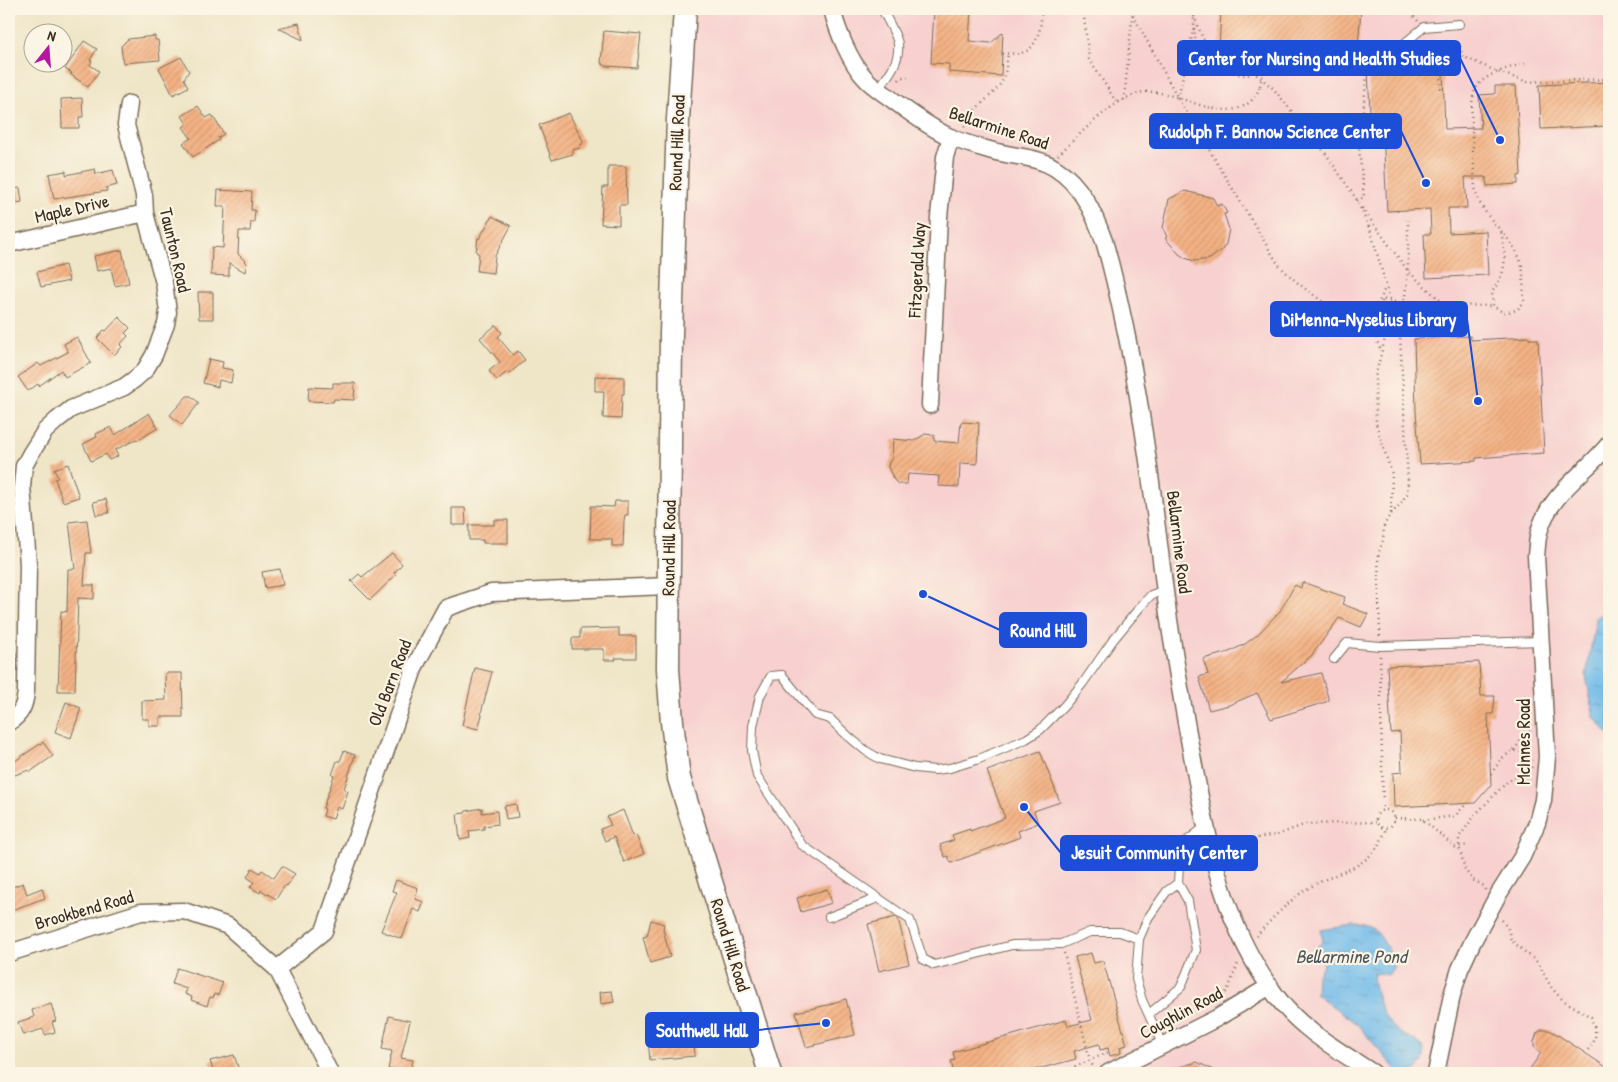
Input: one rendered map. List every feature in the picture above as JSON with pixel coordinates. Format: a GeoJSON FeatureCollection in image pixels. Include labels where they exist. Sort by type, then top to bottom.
{"type":"FeatureCollection","features":[{"type":"Feature","properties":{"kind":"main road","name":"Round Hill Road"},"geometry":{"type":"LineString","coordinates":[[685,9],[678,119],[671,325],[668,669],[672,722],[679,778],[770,1073]]}},
{"type":"Feature","properties":{"kind":"street","name":"Bellarmine Road"},"geometry":{"type":"LineString","coordinates":[[832,9],[846,47],[863,77],[878,89],[924,122],[955,139],[995,152],[1031,158],[1055,168],[1072,182],[1085,198],[1094,214],[1106,248],[1119,298],[1135,377],[1151,479],[1172,647],[1209,845],[1230,910],[1246,948],[1278,998],[1298,1021],[1373,1073]]}},
{"type":"Feature","properties":{"kind":"street","name":"Taunton Road"},"geometry":{"type":"LineString","coordinates":[[9,722],[20,712],[26,692],[28,564],[22,486],[24,466],[30,453],[45,431],[71,409],[124,387],[145,370],[154,356],[166,324],[168,312],[164,283],[145,213],[144,195],[126,125],[129,104]]}},
{"type":"Feature","properties":{"kind":"street","name":"Fitzgerald Way"},"geometry":{"type":"LineString","coordinates":[[930,405],[939,217],[945,157],[955,139]]}},
{"type":"Feature","properties":{"kind":"street","name":"Maple Drive"},"geometry":{"type":"LineString","coordinates":[[9,244],[145,213]]}},
{"type":"Feature","properties":{"kind":"street","name":"McInnes Road"},"geometry":{"type":"LineString","coordinates":[[1436,1073],[1452,995],[1460,969],[1491,907],[1531,839],[1543,800],[1546,770],[1536,556],[1538,534],[1549,509],[1571,482],[1609,444]]}},
{"type":"Feature","properties":{"kind":"street","name":"Old Barn Road"},"geometry":{"type":"LineString","coordinates":[[277,969],[324,931],[415,666],[446,608],[491,593],[668,586]]}},
{"type":"Feature","properties":{"kind":"street","name":"Brookbend Road"},"geometry":{"type":"LineString","coordinates":[[9,953],[141,912],[184,911],[228,926],[277,969],[330,1073]]}},
{"type":"Feature","properties":{"kind":"street","name":"Coughlin Road"},"geometry":{"type":"LineString","coordinates":[[1108,1073],[1217,1018],[1270,986]]}},
{"type":"Feature","properties":{"kind":"lane"},"geometry":{"type":"LineString","coordinates":[[878,89],[892,70],[897,59],[898,43],[882,9]]}},
{"type":"Feature","properties":{"kind":"lane"},"geometry":{"type":"LineString","coordinates":[[1369,56],[1388,54],[1400,47],[1424,27],[1458,24]]}},
{"type":"Feature","properties":{"kind":"lane"},"geometry":{"type":"LineString","coordinates":[[1139,940],[1120,932],[1090,932],[1061,944],[1012,945],[934,965],[923,959],[910,920],[802,845],[757,776],[752,751],[753,726],[760,696],[771,676],[782,675],[815,714],[830,719],[866,751],[880,758],[914,768],[950,768],[979,759],[1026,739],[1040,730],[1084,683],[1113,640],[1141,606],[1151,595],[1165,590]]}},
{"type":"Feature","properties":{"kind":"lane"},"geometry":{"type":"LineString","coordinates":[[1334,659],[1347,643],[1380,646],[1541,641]]}},
{"type":"Feature","properties":{"kind":"lane"},"geometry":{"type":"LineString","coordinates":[[1149,1014],[1180,987],[1196,950],[1188,901],[1178,883],[1180,853],[1186,841],[1206,826]]}},
{"type":"Feature","properties":{"kind":"lane"},"geometry":{"type":"LineString","coordinates":[[1163,1046],[1142,1000],[1136,979],[1139,940],[1148,918],[1167,891],[1178,883]]}},
{"type":"Feature","properties":{"kind":"lane"},"geometry":{"type":"LineString","coordinates":[[829,917],[878,898]]}},
{"type":"Feature","properties":{"kind":"path"},"geometry":{"type":"LineString","coordinates":[[1002,53],[1021,54],[1031,47],[1037,38],[1043,9]]}},
{"type":"Feature","properties":{"kind":"path"},"geometry":{"type":"LineString","coordinates":[[1083,9],[1089,59],[1118,103]]}},
{"type":"Feature","properties":{"kind":"path"},"geometry":{"type":"LineString","coordinates":[[1124,100],[1133,9]]}},
{"type":"Feature","properties":{"kind":"path"},"geometry":{"type":"LineString","coordinates":[[1048,164],[1118,103],[1139,93],[1154,91],[1225,110],[1243,106],[1253,99],[1260,86],[1267,53],[1248,75],[1241,76],[1214,64],[1199,52],[1194,27],[1194,9]]}},
{"type":"Feature","properties":{"kind":"path"},"geometry":{"type":"LineString","coordinates":[[1407,9],[1424,27]]}},
{"type":"Feature","properties":{"kind":"path"},"geometry":{"type":"LineString","coordinates":[[1133,16],[1178,98],[1278,264],[1290,278],[1318,300],[1341,310],[1363,313],[1372,310],[1382,299]]}},
{"type":"Feature","properties":{"kind":"path"},"geometry":{"type":"LineString","coordinates":[[1194,16],[1203,39],[1215,52],[1242,63],[1273,88],[1326,154],[1408,271],[1445,305]]}},
{"type":"Feature","properties":{"kind":"path"},"geometry":{"type":"LineString","coordinates":[[1178,98],[1194,27]]}},
{"type":"Feature","properties":{"kind":"path"},"geometry":{"type":"LineString","coordinates":[[1441,89],[1439,54],[1441,46],[1446,41],[1460,46],[1462,56],[1498,72],[1528,82],[1609,79]]}},
{"type":"Feature","properties":{"kind":"path"},"geometry":{"type":"LineString","coordinates":[[955,139],[969,118],[1002,82],[1008,54]]}},
{"type":"Feature","properties":{"kind":"path"},"geometry":{"type":"LineString","coordinates":[[1357,200],[1364,197],[1360,148],[1369,56]]}},
{"type":"Feature","properties":{"kind":"path"},"geometry":{"type":"LineString","coordinates":[[1473,152],[1472,98],[1478,84],[1490,75],[1525,63]]}},
{"type":"Feature","properties":{"kind":"path"},"geometry":{"type":"LineString","coordinates":[[1307,130],[1362,127]]}},
{"type":"Feature","properties":{"kind":"path"},"geometry":{"type":"LineString","coordinates":[[1382,299],[1404,304],[1493,306],[1504,313],[1517,310],[1524,302],[1522,265],[1508,239],[1480,204],[1474,180],[1474,159]]}},
{"type":"Feature","properties":{"kind":"path"},"geometry":{"type":"LineString","coordinates":[[1357,200],[1371,232],[1400,336]]}},
{"type":"Feature","properties":{"kind":"path"},"geometry":{"type":"LineString","coordinates":[[1383,810],[1378,555],[1383,540],[1384,526],[1391,513],[1407,494],[1408,481],[1400,336],[1408,271],[1408,220]]}},
{"type":"Feature","properties":{"kind":"path"},"geometry":{"type":"LineString","coordinates":[[1493,306],[1492,292],[1500,280],[1505,263],[1501,230]]}},
{"type":"Feature","properties":{"kind":"path"},"geometry":{"type":"LineString","coordinates":[[1385,287],[1382,299],[1385,339],[1375,377],[1376,424],[1392,474],[1391,513]]}},
{"type":"Feature","properties":{"kind":"path"},"geometry":{"type":"LineString","coordinates":[[1352,311],[1373,331],[1382,353]]}},
{"type":"Feature","properties":{"kind":"path"},"geometry":{"type":"LineString","coordinates":[[1514,750],[1532,726]]}},
{"type":"Feature","properties":{"kind":"path"},"geometry":{"type":"LineString","coordinates":[[1546,770],[1534,764],[1507,782],[1464,830],[1459,837],[1459,846],[1465,870],[1473,880],[1484,886],[1485,900],[1508,929],[1511,940],[1538,963],[1551,987],[1562,1000],[1591,1017],[1596,1036],[1593,1044],[1585,1053]]}},
{"type":"Feature","properties":{"kind":"path"},"geometry":{"type":"LineString","coordinates":[[1395,818],[1392,826],[1386,829],[1380,827],[1376,822],[1376,816],[1383,810],[1389,810],[1395,818],[1423,820],[1455,816],[1466,804]]}},
{"type":"Feature","properties":{"kind":"path"},"geometry":{"type":"LineString","coordinates":[[1423,820],[1454,847],[1469,845]]}},
{"type":"Feature","properties":{"kind":"path"},"geometry":{"type":"LineString","coordinates":[[1209,845],[1277,835],[1306,824],[1376,822]]}},
{"type":"Feature","properties":{"kind":"path"},"geometry":{"type":"LineString","coordinates":[[1246,948],[1277,914],[1306,890],[1324,880],[1345,872],[1371,856],[1382,841],[1386,829]]}},
{"type":"Feature","properties":{"kind":"path"},"geometry":{"type":"LineString","coordinates":[[1061,944],[1090,1061],[1097,1073]]}},
{"type":"Feature","properties":{"kind":"path"},"geometry":{"type":"LineString","coordinates":[[1061,1073],[1109,1052]]}},
{"type":"Feature","properties":{"kind":"shaded area"},"geometry":{"type":"Polygon","coordinates":[[[695,9],[1609,9],[1609,1073],[781,1073],[729,912],[688,770],[678,691],[675,442],[692,29],[695,9]]]}},
{"type":"Feature","properties":{"kind":"water"},"geometry":{"type":"Polygon","coordinates":[[[1609,609],[1609,735],[1594,717],[1586,676],[1596,618],[1609,609]]]}},
{"type":"Feature","properties":{"kind":"water","name":"Bellarmine Pond"},"geometry":{"type":"Polygon","coordinates":[[[1353,925],[1369,927],[1374,930],[1394,958],[1393,968],[1388,975],[1374,974],[1373,981],[1379,1004],[1387,1020],[1400,1033],[1418,1042],[1423,1048],[1423,1061],[1411,1073],[1399,1073],[1357,1024],[1316,994],[1317,976],[1323,966],[1322,957],[1316,952],[1318,946],[1323,941],[1321,930],[1353,925]]]}},
{"type":"Feature","properties":{"kind":"building"},"geometry":{"type":"Polygon","coordinates":[[[934,9],[971,9],[969,41],[991,43],[1003,32],[1001,76],[949,72],[949,64],[931,63],[934,9]]]}},
{"type":"Feature","properties":{"kind":"building"},"geometry":{"type":"Polygon","coordinates":[[[1221,9],[1361,9],[1356,74],[1315,71],[1315,68],[1294,66],[1296,55],[1219,51],[1221,9]]]}},
{"type":"Feature","properties":{"kind":"building"},"geometry":{"type":"Polygon","coordinates":[[[299,23],[303,40],[278,28],[299,23]]]}},
{"type":"Feature","properties":{"kind":"building"},"geometry":{"type":"Polygon","coordinates":[[[604,31],[641,34],[637,68],[606,66],[601,63],[604,31]]]}},
{"type":"Feature","properties":{"kind":"building"},"geometry":{"type":"Polygon","coordinates":[[[155,36],[155,40],[158,40],[160,60],[123,63],[121,46],[128,39],[155,36]]]}},
{"type":"Feature","properties":{"kind":"building"},"geometry":{"type":"Polygon","coordinates":[[[84,41],[97,49],[90,60],[92,61],[90,65],[99,71],[88,87],[70,74],[72,73],[70,72],[72,72],[72,59],[84,41]]]}},
{"type":"Feature","properties":{"kind":"building"},"geometry":{"type":"Polygon","coordinates":[[[181,57],[189,71],[184,79],[188,87],[173,95],[159,68],[181,57]]]}},
{"type":"Feature","properties":{"kind":"building"},"geometry":{"type":"Polygon","coordinates":[[[1394,69],[1395,75],[1443,73],[1445,129],[1481,128],[1479,95],[1495,94],[1495,86],[1516,86],[1521,175],[1518,176],[1518,184],[1487,186],[1486,177],[1465,177],[1467,208],[1448,208],[1449,233],[1486,231],[1488,275],[1426,278],[1424,234],[1431,234],[1430,209],[1387,211],[1383,131],[1371,132],[1368,70],[1394,69]]]}},
{"type":"Feature","properties":{"kind":"building"},"geometry":{"type":"Polygon","coordinates":[[[1609,82],[1609,126],[1541,129],[1539,85],[1609,82]]]}},
{"type":"Feature","properties":{"kind":"building"},"geometry":{"type":"Polygon","coordinates":[[[82,98],[83,117],[79,117],[79,128],[62,128],[61,99],[82,98]]]}},
{"type":"Feature","properties":{"kind":"building"},"geometry":{"type":"Polygon","coordinates":[[[198,106],[206,118],[212,115],[224,134],[218,138],[219,140],[193,157],[183,143],[191,138],[183,127],[187,124],[182,116],[198,106]]]}},
{"type":"Feature","properties":{"kind":"building"},"geometry":{"type":"Polygon","coordinates":[[[569,113],[583,141],[580,148],[573,150],[573,154],[552,160],[539,125],[569,113]]]}},
{"type":"Feature","properties":{"kind":"building"},"geometry":{"type":"Polygon","coordinates":[[[608,166],[626,166],[627,205],[619,205],[619,225],[601,224],[603,187],[608,187],[608,166]]]}},
{"type":"Feature","properties":{"kind":"building"},"geometry":{"type":"Polygon","coordinates":[[[95,169],[96,174],[113,170],[117,185],[106,188],[107,191],[54,199],[49,174],[66,171],[66,175],[95,169]]]}},
{"type":"Feature","properties":{"kind":"building"},"geometry":{"type":"Polygon","coordinates":[[[20,188],[22,202],[9,204],[9,190],[20,188]]]}},
{"type":"Feature","properties":{"kind":"building"},"geometry":{"type":"Polygon","coordinates":[[[218,190],[252,192],[251,210],[255,210],[254,222],[251,222],[250,231],[239,231],[238,254],[247,263],[245,272],[229,263],[229,276],[211,275],[212,247],[223,248],[225,206],[217,206],[218,190]]]}},
{"type":"Feature","properties":{"kind":"building"},"geometry":{"type":"Polygon","coordinates":[[[1185,191],[1213,198],[1217,206],[1222,204],[1227,213],[1224,214],[1229,229],[1226,244],[1222,250],[1210,259],[1194,261],[1185,258],[1165,238],[1167,237],[1163,228],[1169,199],[1185,191]]]}},
{"type":"Feature","properties":{"kind":"building"},"geometry":{"type":"Polygon","coordinates":[[[492,216],[511,226],[495,256],[493,273],[477,271],[479,254],[476,252],[478,238],[492,216]]]}},
{"type":"Feature","properties":{"kind":"building"},"geometry":{"type":"Polygon","coordinates":[[[122,250],[129,283],[115,286],[111,268],[97,271],[94,256],[122,250]]]}},
{"type":"Feature","properties":{"kind":"building"},"geometry":{"type":"Polygon","coordinates":[[[65,265],[69,281],[41,287],[37,272],[65,265]]]}},
{"type":"Feature","properties":{"kind":"building"},"geometry":{"type":"Polygon","coordinates":[[[198,292],[213,292],[213,319],[199,319],[198,292]]]}},
{"type":"Feature","properties":{"kind":"building"},"geometry":{"type":"Polygon","coordinates":[[[119,317],[130,328],[125,333],[128,336],[120,345],[122,347],[114,355],[97,338],[119,317]]]}},
{"type":"Feature","properties":{"kind":"building"},"geometry":{"type":"Polygon","coordinates":[[[496,325],[502,333],[498,337],[513,355],[518,351],[525,360],[509,374],[507,372],[497,380],[489,371],[500,362],[480,338],[496,325]]]}},
{"type":"Feature","properties":{"kind":"building"},"geometry":{"type":"Polygon","coordinates":[[[1470,336],[1471,340],[1529,337],[1529,339],[1538,339],[1544,453],[1476,458],[1476,461],[1420,464],[1414,339],[1470,336]]]}},
{"type":"Feature","properties":{"kind":"building"},"geometry":{"type":"Polygon","coordinates":[[[77,337],[91,363],[65,377],[61,370],[39,386],[38,384],[28,391],[18,377],[38,363],[41,366],[68,352],[64,344],[77,337]]]}},
{"type":"Feature","properties":{"kind":"building"},"geometry":{"type":"Polygon","coordinates":[[[209,359],[223,362],[222,368],[233,370],[231,383],[219,380],[218,387],[203,383],[209,359]]]}},
{"type":"Feature","properties":{"kind":"building"},"geometry":{"type":"Polygon","coordinates":[[[595,376],[624,377],[621,419],[603,418],[604,391],[595,391],[595,376]]]}},
{"type":"Feature","properties":{"kind":"building"},"geometry":{"type":"Polygon","coordinates":[[[333,383],[355,383],[354,400],[334,399],[333,402],[308,401],[309,387],[333,388],[333,383]]]}},
{"type":"Feature","properties":{"kind":"building"},"geometry":{"type":"Polygon","coordinates":[[[187,396],[191,396],[199,403],[182,425],[170,415],[187,396]]]}},
{"type":"Feature","properties":{"kind":"building"},"geometry":{"type":"Polygon","coordinates":[[[149,413],[158,428],[138,440],[115,450],[118,456],[109,460],[106,454],[91,461],[83,444],[97,437],[96,434],[111,427],[115,435],[149,413]]]}},
{"type":"Feature","properties":{"kind":"building"},"geometry":{"type":"Polygon","coordinates":[[[961,422],[979,423],[977,464],[960,463],[959,487],[938,486],[939,476],[908,474],[907,484],[898,484],[894,480],[888,467],[892,458],[893,439],[914,441],[925,434],[934,435],[934,441],[959,443],[961,422]]]}},
{"type":"Feature","properties":{"kind":"building"},"geometry":{"type":"Polygon","coordinates":[[[68,464],[79,497],[63,502],[55,479],[58,478],[54,469],[68,464]]]}},
{"type":"Feature","properties":{"kind":"building"},"geometry":{"type":"Polygon","coordinates":[[[106,499],[109,513],[96,515],[93,502],[106,499]]]}},
{"type":"Feature","properties":{"kind":"building"},"geometry":{"type":"Polygon","coordinates":[[[615,501],[628,501],[628,515],[625,515],[624,521],[623,546],[612,546],[612,539],[590,539],[591,506],[614,507],[615,501]]]}},
{"type":"Feature","properties":{"kind":"building"},"geometry":{"type":"Polygon","coordinates":[[[452,508],[465,508],[466,525],[452,525],[452,508]]]}},
{"type":"Feature","properties":{"kind":"building"},"geometry":{"type":"Polygon","coordinates":[[[87,520],[91,553],[86,553],[84,585],[94,585],[94,599],[78,598],[75,691],[58,691],[61,611],[67,612],[68,569],[75,569],[69,522],[87,520]]]}},
{"type":"Feature","properties":{"kind":"building"},"geometry":{"type":"Polygon","coordinates":[[[494,520],[508,520],[508,543],[483,543],[483,540],[469,540],[469,525],[494,525],[494,520]]]}},
{"type":"Feature","properties":{"kind":"building"},"geometry":{"type":"Polygon","coordinates":[[[392,553],[402,564],[394,573],[396,575],[370,600],[351,581],[359,574],[362,577],[392,553]]]}},
{"type":"Feature","properties":{"kind":"building"},"geometry":{"type":"Polygon","coordinates":[[[280,569],[283,585],[265,588],[262,572],[280,569]]]}},
{"type":"Feature","properties":{"kind":"building"},"geometry":{"type":"Polygon","coordinates":[[[1302,582],[1345,597],[1342,604],[1368,614],[1361,627],[1339,618],[1312,655],[1281,682],[1321,673],[1329,701],[1271,719],[1257,693],[1229,705],[1209,710],[1199,677],[1208,674],[1203,659],[1229,652],[1257,635],[1280,611],[1295,585],[1301,588],[1302,582]]]}},
{"type":"Feature","properties":{"kind":"building"},"geometry":{"type":"Polygon","coordinates":[[[619,628],[619,636],[636,636],[636,658],[604,660],[604,649],[572,649],[572,638],[580,638],[580,629],[619,628]]]}},
{"type":"Feature","properties":{"kind":"building"},"geometry":{"type":"Polygon","coordinates":[[[1479,662],[1481,696],[1495,696],[1493,714],[1488,714],[1491,785],[1475,803],[1394,807],[1393,773],[1402,772],[1400,732],[1391,733],[1387,666],[1479,662]]]}},
{"type":"Feature","properties":{"kind":"building"},"geometry":{"type":"Polygon","coordinates":[[[475,668],[492,672],[478,729],[462,725],[475,668]]]}},
{"type":"Feature","properties":{"kind":"building"},"geometry":{"type":"Polygon","coordinates":[[[165,673],[182,673],[183,717],[160,717],[160,726],[149,726],[149,719],[142,719],[142,701],[166,700],[165,673]]]}},
{"type":"Feature","properties":{"kind":"building"},"geometry":{"type":"Polygon","coordinates":[[[66,702],[81,708],[71,738],[55,732],[66,702]]]}},
{"type":"Feature","properties":{"kind":"building"},"geometry":{"type":"Polygon","coordinates":[[[43,742],[53,756],[30,772],[29,770],[9,777],[9,765],[43,742]]]}},
{"type":"Feature","properties":{"kind":"building"},"geometry":{"type":"Polygon","coordinates":[[[344,751],[355,755],[344,789],[348,791],[342,809],[337,807],[333,819],[323,816],[325,809],[323,808],[337,761],[340,761],[344,751]]]}},
{"type":"Feature","properties":{"kind":"building"},"geometry":{"type":"Polygon","coordinates":[[[1040,751],[1060,802],[1034,811],[1038,823],[1018,831],[1020,837],[951,863],[948,856],[945,857],[940,845],[954,840],[952,835],[970,829],[970,831],[1005,818],[987,771],[1040,751]]]}},
{"type":"Feature","properties":{"kind":"building"},"geometry":{"type":"Polygon","coordinates":[[[516,804],[518,817],[506,819],[504,806],[516,804]]]}},
{"type":"Feature","properties":{"kind":"building"},"geometry":{"type":"Polygon","coordinates":[[[482,808],[482,813],[497,811],[498,824],[484,826],[484,829],[469,831],[470,838],[460,840],[457,814],[482,808]]]}},
{"type":"Feature","properties":{"kind":"building"},"geometry":{"type":"Polygon","coordinates":[[[623,810],[633,836],[636,835],[644,854],[624,862],[614,837],[605,841],[600,829],[611,825],[607,817],[623,810]]]}},
{"type":"Feature","properties":{"kind":"building"},"geometry":{"type":"Polygon","coordinates":[[[282,866],[295,874],[276,899],[261,890],[260,893],[250,887],[254,882],[247,877],[252,868],[260,873],[262,870],[274,878],[282,866]]]}},
{"type":"Feature","properties":{"kind":"building"},"geometry":{"type":"Polygon","coordinates":[[[396,880],[418,888],[415,899],[424,902],[420,912],[413,909],[402,939],[381,931],[397,892],[392,891],[396,880]]]}},
{"type":"Feature","properties":{"kind":"building"},"geometry":{"type":"Polygon","coordinates":[[[23,883],[27,894],[42,888],[45,898],[9,911],[9,888],[23,883]]]}},
{"type":"Feature","properties":{"kind":"building"},"geometry":{"type":"Polygon","coordinates":[[[827,889],[832,903],[801,912],[797,898],[827,889]]]}},
{"type":"Feature","properties":{"kind":"building"},"geometry":{"type":"Polygon","coordinates":[[[898,918],[909,964],[879,971],[868,924],[898,918]]]}},
{"type":"Feature","properties":{"kind":"building"},"geometry":{"type":"Polygon","coordinates":[[[651,920],[664,924],[663,929],[670,957],[650,963],[643,937],[647,936],[651,920]]]}},
{"type":"Feature","properties":{"kind":"building"},"geometry":{"type":"Polygon","coordinates":[[[1091,953],[1094,963],[1103,961],[1127,1045],[1120,1047],[1121,1053],[1110,1056],[1108,1048],[1100,1050],[1099,1044],[1074,1051],[1076,1059],[1023,1073],[954,1073],[951,1061],[955,1060],[953,1052],[1066,1020],[1068,1026],[1092,1020],[1075,957],[1091,953]]]}},
{"type":"Feature","properties":{"kind":"building"},"geometry":{"type":"Polygon","coordinates":[[[177,968],[223,983],[218,995],[214,994],[213,998],[210,997],[207,1006],[191,1000],[192,997],[185,994],[187,989],[172,984],[177,968]]]}},
{"type":"Feature","properties":{"kind":"building"},"geometry":{"type":"Polygon","coordinates":[[[612,991],[614,1002],[601,1004],[600,992],[612,991]]]}},
{"type":"Feature","properties":{"kind":"building"},"geometry":{"type":"Polygon","coordinates":[[[846,999],[855,1035],[806,1047],[796,1012],[846,999]]]}},
{"type":"Feature","properties":{"kind":"building"},"geometry":{"type":"Polygon","coordinates":[[[51,1004],[56,1021],[52,1022],[55,1032],[45,1035],[43,1029],[23,1035],[18,1022],[34,1017],[32,1010],[51,1004]]]}},
{"type":"Feature","properties":{"kind":"building"},"geometry":{"type":"Polygon","coordinates":[[[389,1016],[410,1021],[401,1058],[413,1060],[410,1073],[388,1069],[392,1051],[382,1049],[389,1016]]]}},
{"type":"Feature","properties":{"kind":"building"},"geometry":{"type":"Polygon","coordinates":[[[1542,1030],[1549,1030],[1555,1033],[1609,1069],[1609,1073],[1527,1073],[1541,1053],[1534,1047],[1534,1042],[1537,1033],[1542,1030]]]}},
{"type":"Feature","properties":{"kind":"building"},"geometry":{"type":"Polygon","coordinates":[[[689,1036],[690,1043],[694,1042],[695,1056],[650,1060],[648,1040],[689,1036]]]}},
{"type":"Feature","properties":{"kind":"building"},"geometry":{"type":"Polygon","coordinates":[[[234,1055],[239,1070],[236,1071],[237,1073],[214,1073],[210,1061],[234,1055]]]}},
{"type":"Feature","properties":{"kind":"building"},"geometry":{"type":"Polygon","coordinates":[[[1197,1062],[1219,1073],[1169,1073],[1168,1070],[1197,1062]]]}},
{"type":"Feature","properties":{"kind":"place","name":"Center for Nursing and Health Studies"},"geometry":{"type":"Point","coordinates":[1500,140]}},
{"type":"Feature","properties":{"kind":"place","name":"Rudolph F. Bannow Science Center"},"geometry":{"type":"Point","coordinates":[1426,183]}},
{"type":"Feature","properties":{"kind":"place","name":"DiMenna-Nyselius Library"},"geometry":{"type":"Point","coordinates":[1478,401]}},
{"type":"Feature","properties":{"kind":"place","name":"Round Hill"},"geometry":{"type":"Point","coordinates":[923,594]}},
{"type":"Feature","properties":{"kind":"place","name":"Jesuit Community Center"},"geometry":{"type":"Point","coordinates":[1024,807]}},
{"type":"Feature","properties":{"kind":"place","name":"Southwell Hall"},"geometry":{"type":"Point","coordinates":[826,1023]}}]}
